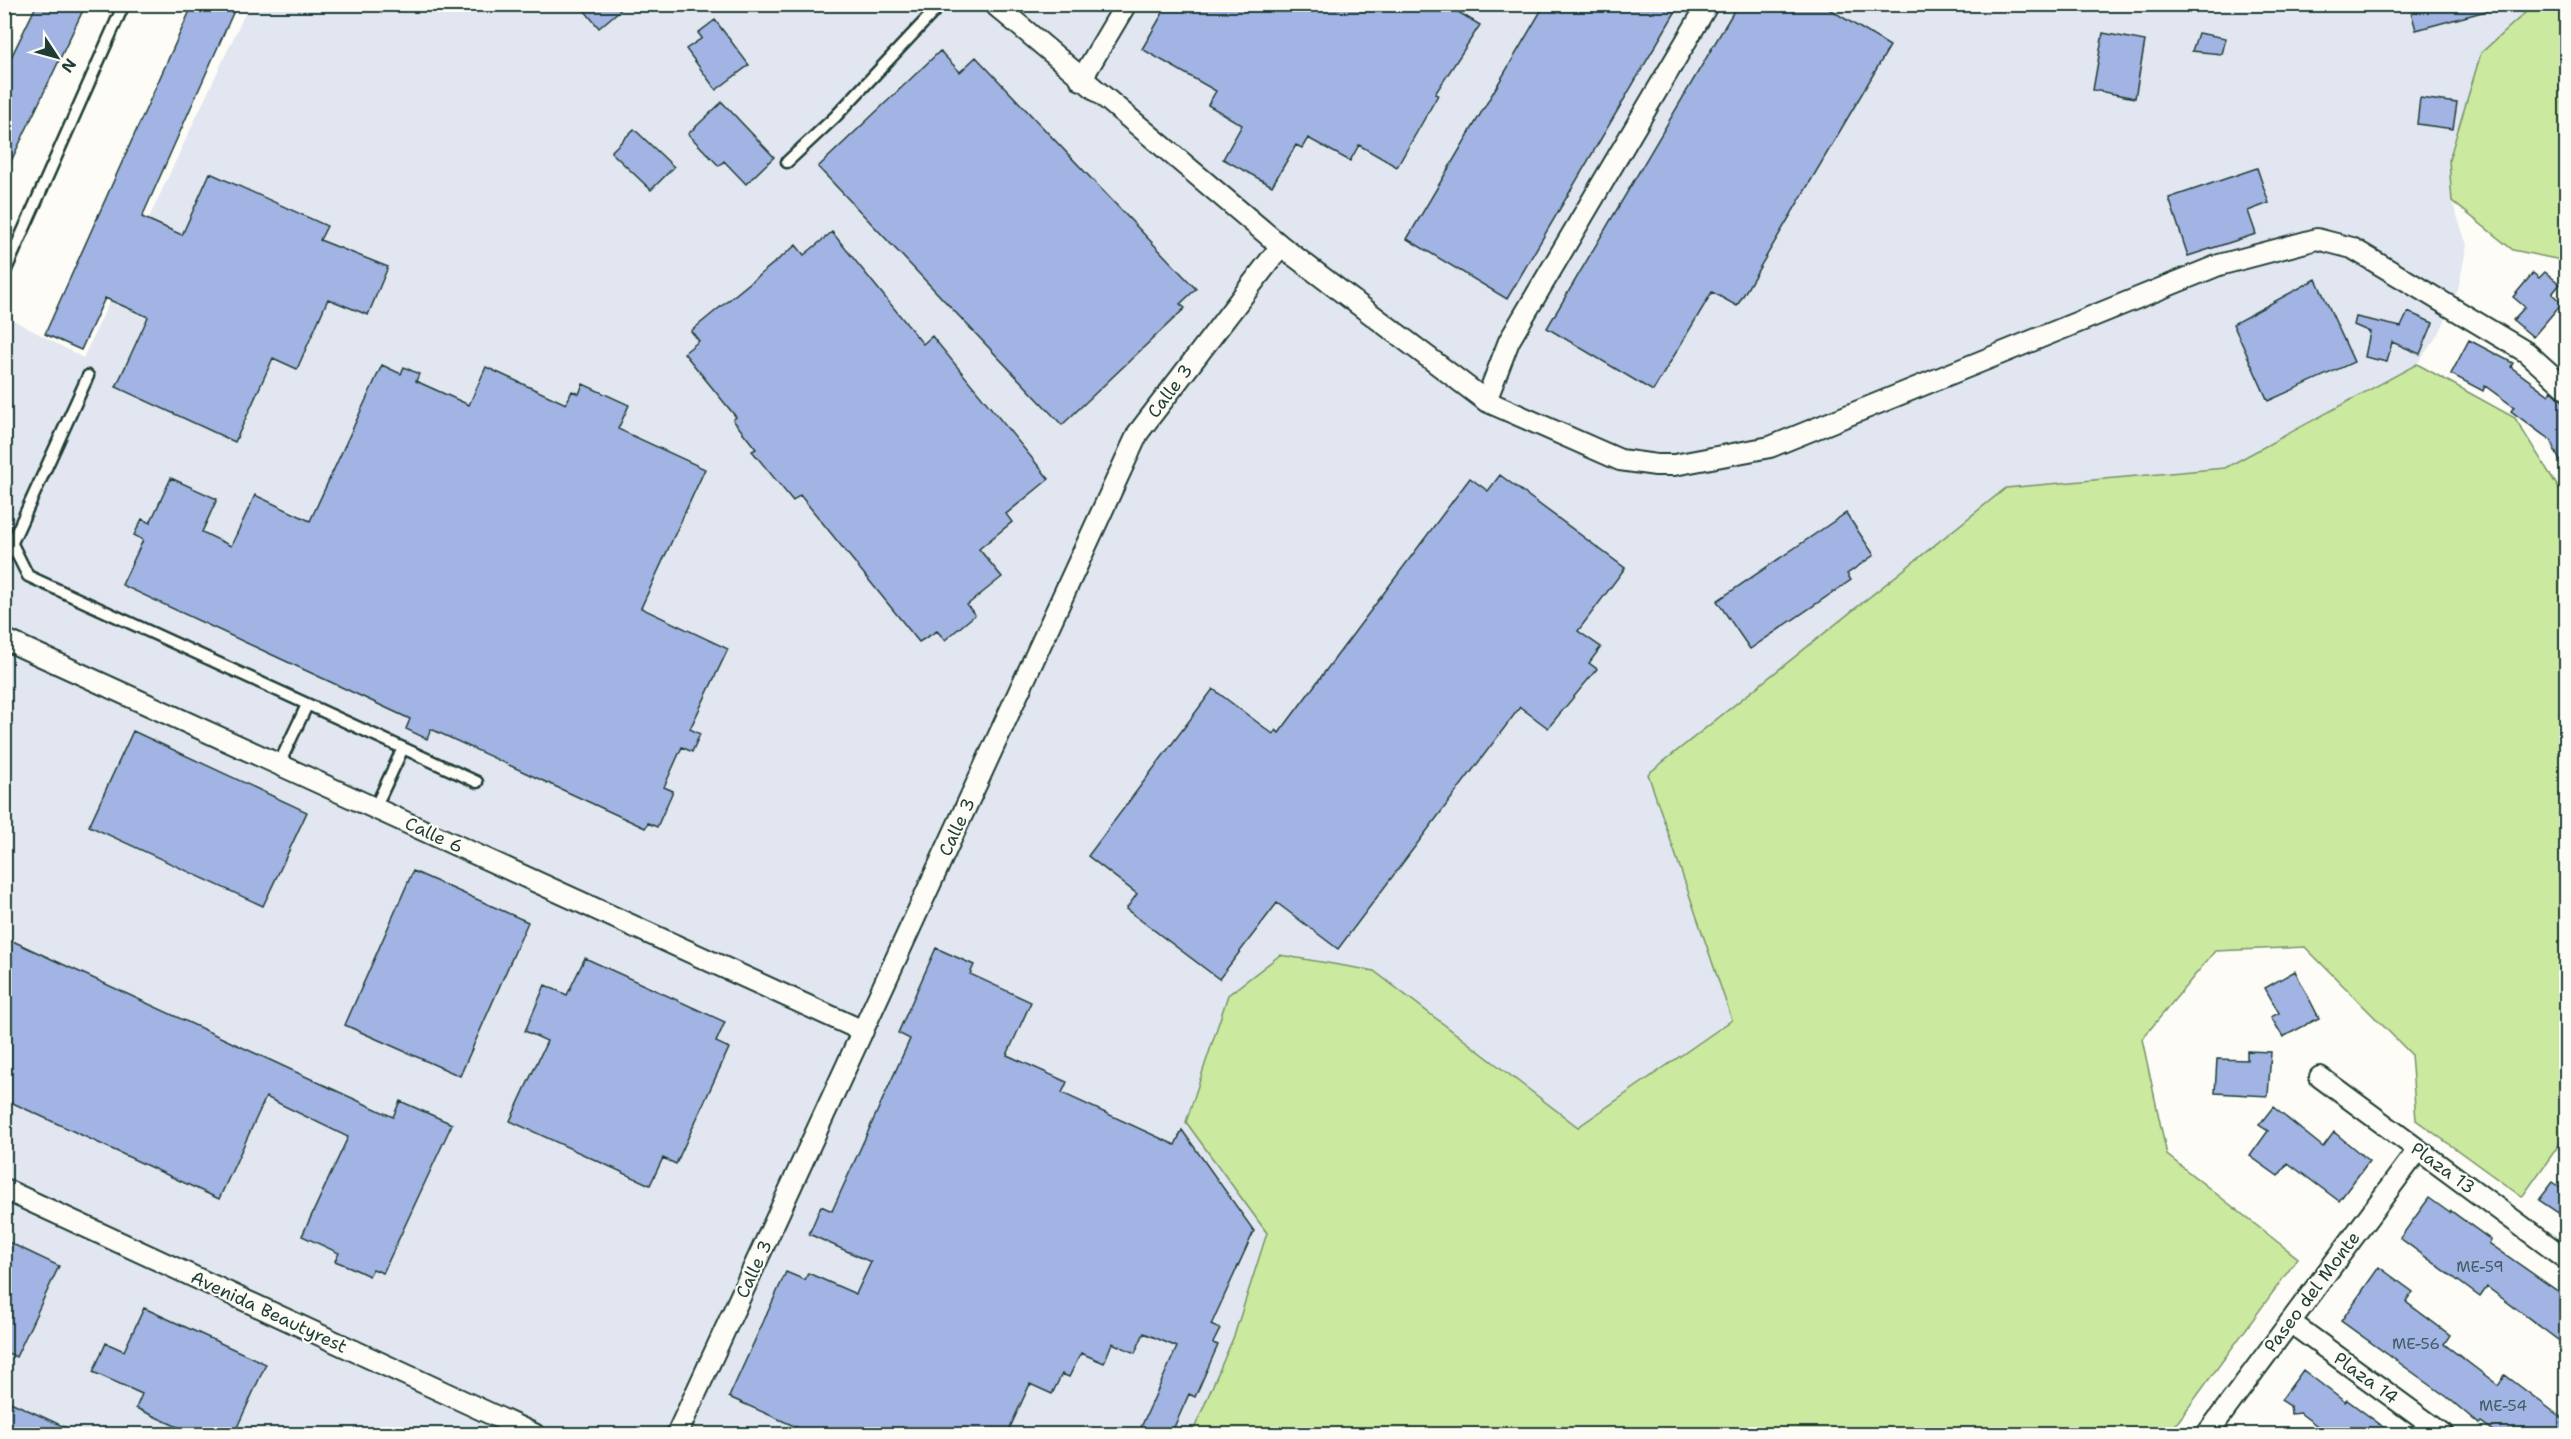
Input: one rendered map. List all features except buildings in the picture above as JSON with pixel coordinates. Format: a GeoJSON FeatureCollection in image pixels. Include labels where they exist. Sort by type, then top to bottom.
{"type":"FeatureCollection","features":[{"type":"Feature","properties":{"kind":"street"},"geometry":{"type":"LineString","coordinates":[[994,4],[1081,80],[1281,246],[1486,401],[1620,460],[1674,465],[1770,447],[2219,265],[2317,238],[2352,248],[2526,352],[2566,388]]}},
{"type":"Feature","properties":{"kind":"street"},"geometry":{"type":"LineString","coordinates":[[1081,80],[1126,4]]}},
{"type":"Feature","properties":{"kind":"street"},"geometry":{"type":"LineString","coordinates":[[1486,401],[1509,341],[1708,4]]}},
{"type":"Feature","properties":{"kind":"street","name":"Calle 3"},"geometry":{"type":"LineString","coordinates":[[677,1434],[1138,433],[1281,246]]}},
{"type":"Feature","properties":{"kind":"street","name":"Calle 6"},"geometry":{"type":"LineString","coordinates":[[4,639],[863,1031]]}},
{"type":"Feature","properties":{"kind":"street","name":"Plaza 13"},"geometry":{"type":"LineString","coordinates":[[2320,1077],[2566,1259]]}},
{"type":"Feature","properties":{"kind":"street","name":"Paseo del Monte"},"geometry":{"type":"LineString","coordinates":[[2207,1434],[2418,1150]]}},
{"type":"Feature","properties":{"kind":"street","name":"Avenida Beautyrest"},"geometry":{"type":"LineString","coordinates":[[4,1188],[534,1434]]}},
{"type":"Feature","properties":{"kind":"street","name":"Plaza 14"},"geometry":{"type":"LineString","coordinates":[[2290,1322],[2443,1434]]}},
{"type":"Feature","properties":{"kind":"lane"},"geometry":{"type":"LineString","coordinates":[[4,274],[124,4]]}},
{"type":"Feature","properties":{"kind":"lane"},"geometry":{"type":"LineString","coordinates":[[787,162],[835,117],[941,4]]}},
{"type":"Feature","properties":{"kind":"lane"},"geometry":{"type":"LineString","coordinates":[[4,560],[88,376]]}},
{"type":"Feature","properties":{"kind":"lane"},"geometry":{"type":"LineString","coordinates":[[12,544],[28,576],[477,782]]}},
{"type":"Feature","properties":{"kind":"lane"},"geometry":{"type":"LineString","coordinates":[[279,764],[307,705]]}},
{"type":"Feature","properties":{"kind":"lane"},"geometry":{"type":"LineString","coordinates":[[375,808],[403,748]]}},
{"type":"Feature","properties":{"kind":"shaded area"},"geometry":{"type":"Polygon","coordinates":[[[249,5],[2566,5],[2527,11],[2449,160],[2452,201],[2467,245],[2458,290],[2440,332],[2417,364],[2225,468],[2006,488],[1648,774],[1732,1020],[1578,1127],[1374,971],[1186,1122],[1267,1233],[1234,1336],[1192,1434],[5,1434],[4,315],[83,358],[249,5]]]}},
{"type":"Feature","properties":{"kind":"green space"},"geometry":{"type":"Polygon","coordinates":[[[2566,5],[2566,261],[2513,250],[2452,201],[2449,160],[2481,53],[2527,11],[2566,5]]]}},
{"type":"Feature","properties":{"kind":"green space"},"geometry":{"type":"Polygon","coordinates":[[[2417,364],[2515,418],[2566,500],[2566,1135],[2522,1197],[2416,1120],[2411,1054],[2305,947],[2215,951],[2142,1039],[2167,1155],[2298,1258],[2169,1434],[1192,1434],[1234,1336],[1267,1233],[1186,1122],[1228,995],[1280,955],[1374,971],[1578,1127],[1732,1020],[1648,774],[2006,488],[2225,468],[2417,364]]]}}]}
